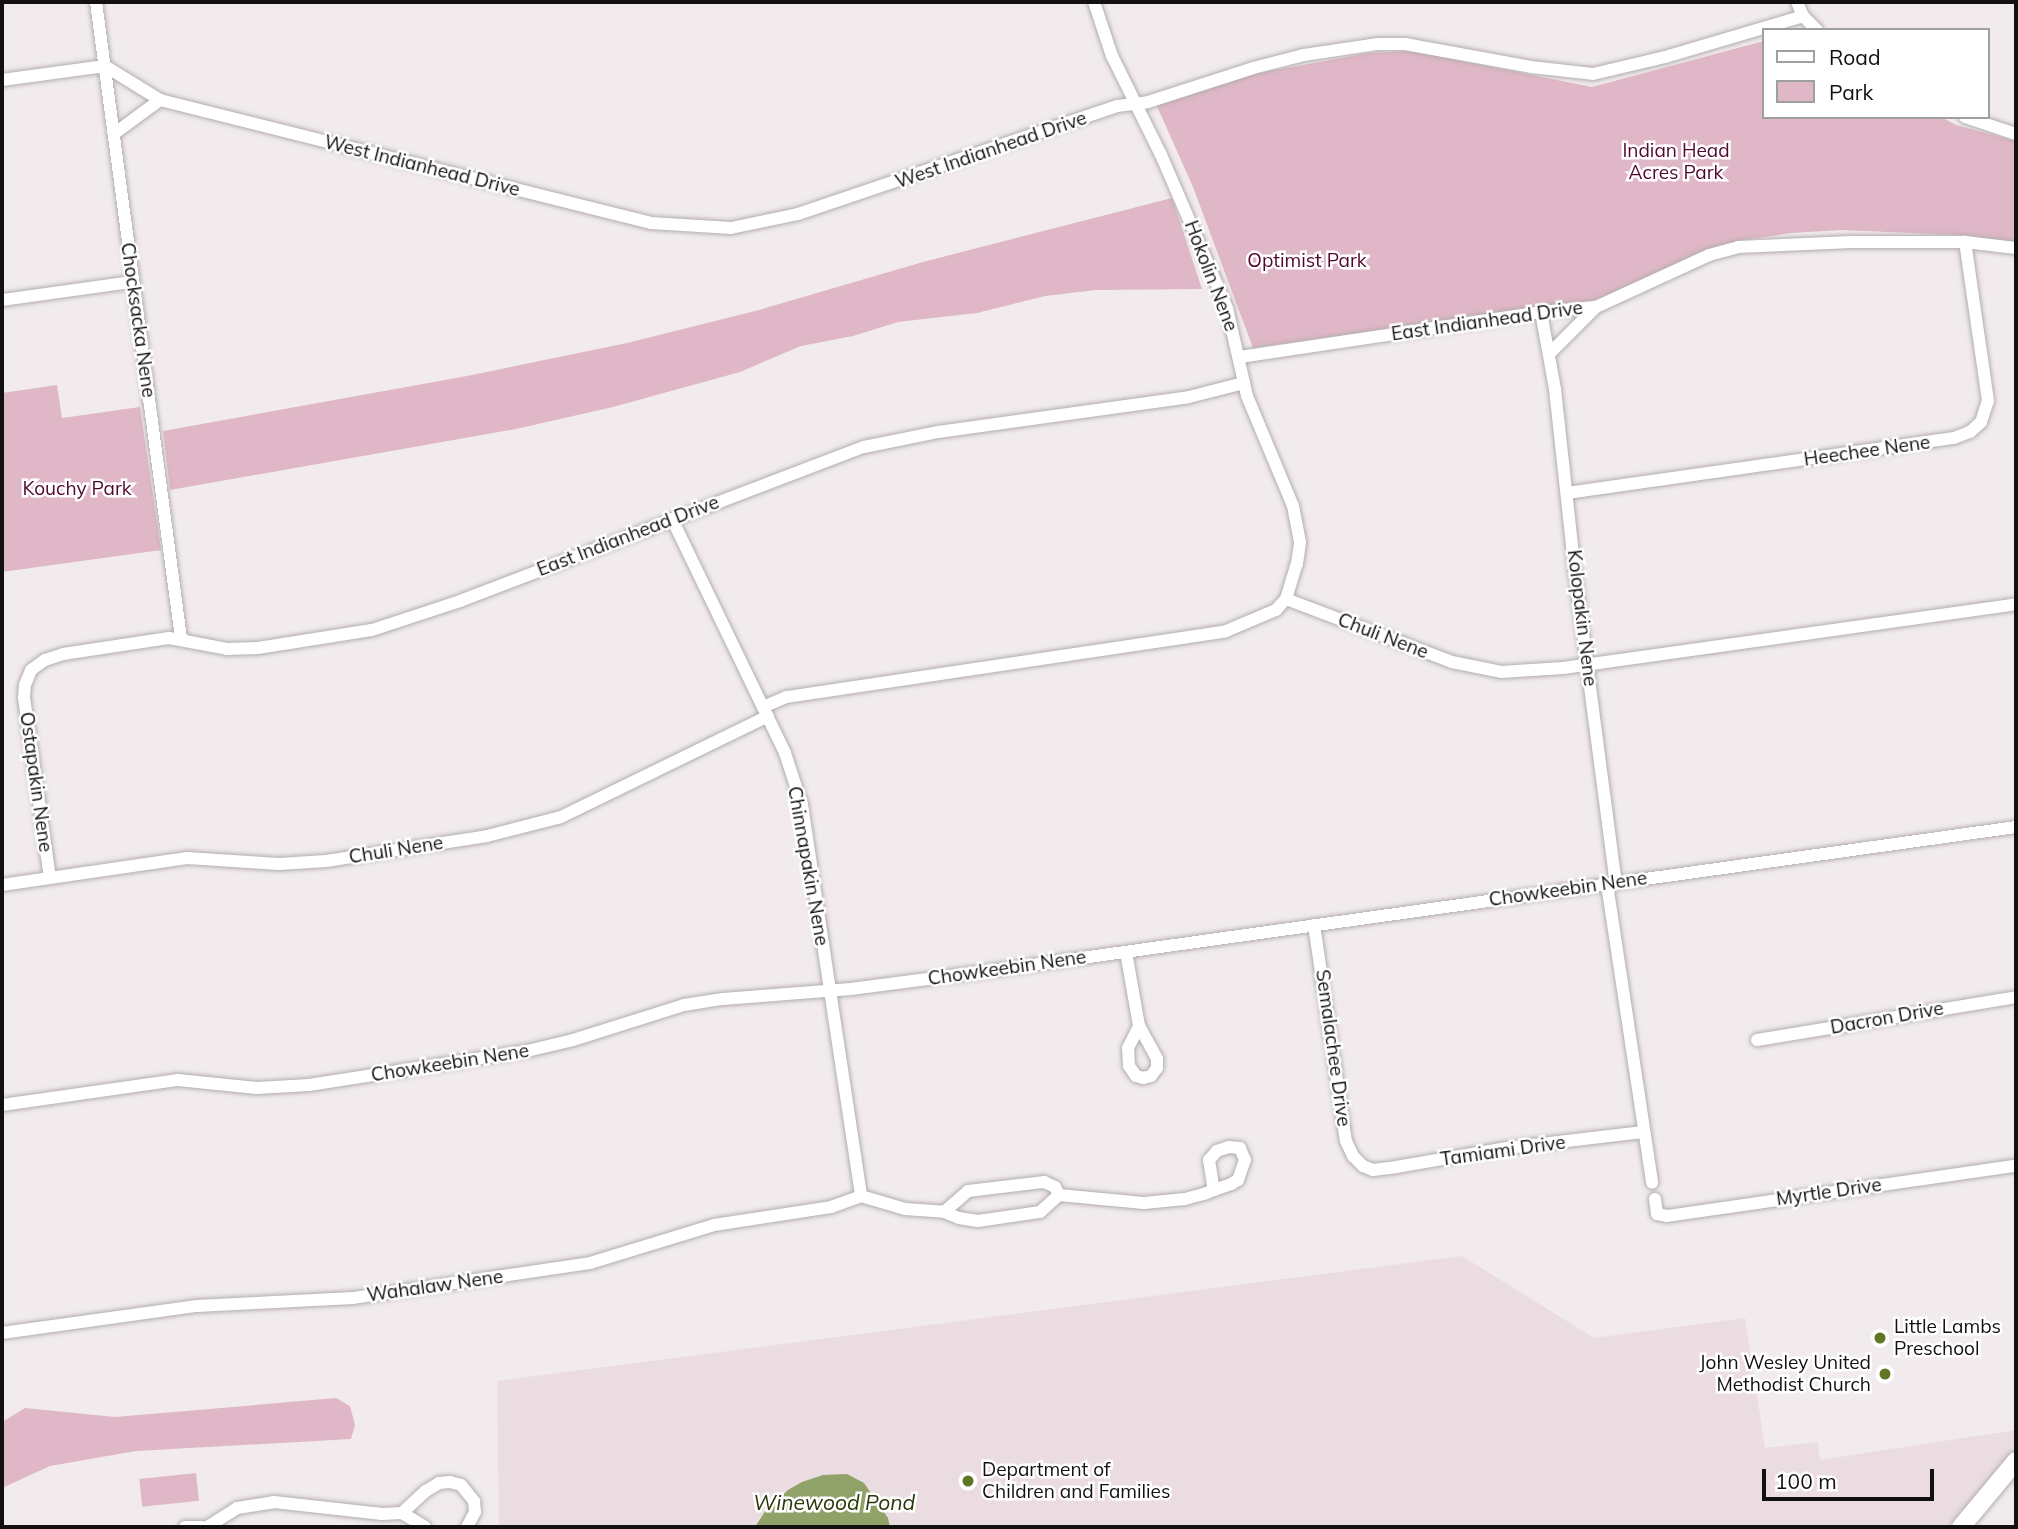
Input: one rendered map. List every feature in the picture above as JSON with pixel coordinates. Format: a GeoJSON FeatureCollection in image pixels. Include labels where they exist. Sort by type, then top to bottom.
{"type":"FeatureCollection","features":[{"type":"Feature","properties":{"kind":"street","name":"Chocksacka Nene"},"geometry":{"type":"LineString","coordinates":[[96,2],[181,638]]}},
{"type":"Feature","properties":{"kind":"street","name":"Hokolin Nene"},"geometry":{"type":"LineString","coordinates":[[1094,2],[1112,56],[1161,155],[1227,308],[1244,383],[1298,524],[1297,564],[1286,598]]}},
{"type":"Feature","properties":{"kind":"street"},"geometry":{"type":"LineString","coordinates":[[1797,2],[1803,16],[1815,28]]}},
{"type":"Feature","properties":{"kind":"street","name":"West Indianhead Drive"},"geometry":{"type":"LineString","coordinates":[[106,66],[160,100],[651,223],[717,228],[758,224],[798,214],[1117,106],[1178,93],[1253,68],[1329,51],[1378,44],[1405,44],[1574,73],[1606,72],[1803,16]]}},
{"type":"Feature","properties":{"kind":"street"},"geometry":{"type":"LineString","coordinates":[[2,80],[106,66]]}},
{"type":"Feature","properties":{"kind":"street"},"geometry":{"type":"LineString","coordinates":[[115,133],[160,100]]}},
{"type":"Feature","properties":{"kind":"street"},"geometry":{"type":"LineString","coordinates":[[1971,119],[2016,134]]}},
{"type":"Feature","properties":{"kind":"street","name":"East Indianhead Drive"},"geometry":{"type":"LineString","coordinates":[[1240,357],[1541,312],[1595,307],[1709,255],[1738,247],[1824,243],[1965,243],[2016,248]]}},
{"type":"Feature","properties":{"kind":"street","name":"Heechee Nene"},"geometry":{"type":"LineString","coordinates":[[1567,493],[1954,439],[1970,432],[1987,412],[1988,392],[1965,243]]}},
{"type":"Feature","properties":{"kind":"street"},"geometry":{"type":"LineString","coordinates":[[2,300],[132,282]]}},
{"type":"Feature","properties":{"kind":"street"},"geometry":{"type":"LineString","coordinates":[[1549,354],[1595,307]]}},
{"type":"Feature","properties":{"kind":"street","name":"Kolopakin Nene"},"geometry":{"type":"LineString","coordinates":[[1541,312],[1567,493],[1612,884],[1643,1132],[1652,1183]]}},
{"type":"Feature","properties":{"kind":"street","name":"East Indianhead Drive"},"geometry":{"type":"LineString","coordinates":[[25,685],[31,670],[45,660],[63,654],[181,638],[227,649],[258,648],[372,630],[460,601],[864,447],[938,432],[1189,397],[1244,383]]}},
{"type":"Feature","properties":{"kind":"street","name":"Chinnapakin Nene"},"geometry":{"type":"LineString","coordinates":[[672,519],[785,752],[802,805],[861,1196]]}},
{"type":"Feature","properties":{"kind":"street","name":"Chuli Nene"},"geometry":{"type":"LineString","coordinates":[[2,885],[187,858],[267,864],[326,861],[487,836],[561,817],[765,712],[787,697],[1226,631],[1276,610],[1286,598],[1452,662],[1478,668],[1529,671],[2016,604]]}},
{"type":"Feature","properties":{"kind":"street","name":"Ostapakin Nene"},"geometry":{"type":"LineString","coordinates":[[25,685],[24,698],[50,878]]}},
{"type":"Feature","properties":{"kind":"street","name":"Chowkeebin Nene"},"geometry":{"type":"LineString","coordinates":[[2,1105],[178,1080],[257,1088],[309,1085],[527,1051],[573,1040],[684,1005],[830,990],[1126,952],[2016,827]]}},
{"type":"Feature","properties":{"kind":"street","name":"Semalachee Drive"},"geometry":{"type":"LineString","coordinates":[[1314,925],[1346,1141],[1353,1156],[1363,1166]]}},
{"type":"Feature","properties":{"kind":"street"},"geometry":{"type":"LineString","coordinates":[[1126,952],[1139,1026]]}},
{"type":"Feature","properties":{"kind":"street","name":"Dacron Drive"},"geometry":{"type":"LineString","coordinates":[[1757,1040],[2016,997]]}},
{"type":"Feature","properties":{"kind":"street","name":"Tamiami Drive"},"geometry":{"type":"LineString","coordinates":[[1363,1166],[1373,1170],[1507,1148],[1643,1132]]}},
{"type":"Feature","properties":{"kind":"street","name":"Myrtle Drive"},"geometry":{"type":"LineString","coordinates":[[1655,1199],[1657,1214],[1667,1216],[2016,1166]]}},
{"type":"Feature","properties":{"kind":"street"},"geometry":{"type":"LineString","coordinates":[[944,1212],[968,1191],[1044,1182],[1055,1187],[1059,1195]]}},
{"type":"Feature","properties":{"kind":"street"},"geometry":{"type":"LineString","coordinates":[[861,1196],[905,1209],[944,1212],[978,1221],[1040,1212],[1059,1195],[1167,1203],[1214,1190]]}},
{"type":"Feature","properties":{"kind":"street","name":"Wahalaw Nene"},"geometry":{"type":"LineString","coordinates":[[2,1333],[197,1307],[353,1298],[590,1263],[714,1225],[831,1207],[861,1196]]}},
{"type":"Feature","properties":{"kind":"street"},"geometry":{"type":"LineString","coordinates":[[1961,1527],[2016,1461]]}},
{"type":"Feature","properties":{"kind":"street"},"geometry":{"type":"LineString","coordinates":[[402,1513],[426,1491],[439,1483],[450,1482],[461,1485],[474,1501],[475,1512],[467,1527]]}},
{"type":"Feature","properties":{"kind":"street"},"geometry":{"type":"LineString","coordinates":[[207,1527],[237,1508],[274,1502],[382,1514],[402,1513],[425,1527]]}},
{"type":"Feature","properties":{"kind":"street"},"geometry":{"type":"LineString","coordinates":[[185,1527],[202,1527]]}},
{"type":"Feature","properties":{"kind":"shaded area"},"geometry":{"type":"Polygon","coordinates":[[[1462,1256],[1594,1338],[1745,1318],[1765,1448],[1818,1442],[1820,1460],[2016,1430],[2016,1450],[1947,1527],[499,1527],[497,1381],[1462,1256]]]}},
{"type":"Feature","properties":{"kind":"green space","name":"Indian Head Acres Park"},"geometry":{"type":"Polygon","coordinates":[[[1762,42],[1762,119],[1945,119],[1956,125],[2016,141],[2016,242],[1957,235],[1842,230],[1791,233],[1737,241],[1601,299],[1253,348],[1193,187],[1156,104],[1254,74],[1369,53],[1411,51],[1592,87],[1762,42]]]}},
{"type":"Feature","properties":{"kind":"green space"},"geometry":{"type":"Polygon","coordinates":[[[1172,198],[1202,289],[1096,290],[1045,296],[977,313],[898,322],[853,336],[801,346],[740,372],[613,407],[516,429],[170,490],[163,431],[467,376],[627,343],[759,310],[923,262],[1172,198]]]}},
{"type":"Feature","properties":{"kind":"green space","name":"Kouchy Park"},"geometry":{"type":"Polygon","coordinates":[[[57,385],[62,418],[140,407],[161,550],[2,572],[2,393],[57,385]]]}},
{"type":"Feature","properties":{"kind":"green space"},"geometry":{"type":"Polygon","coordinates":[[[336,1398],[350,1406],[355,1425],[351,1439],[136,1451],[50,1466],[2,1488],[2,1422],[25,1408],[115,1417],[336,1398]]]}},
{"type":"Feature","properties":{"kind":"green space"},"geometry":{"type":"Polygon","coordinates":[[[196,1473],[199,1501],[142,1507],[139,1479],[196,1473]]]}},
{"type":"Feature","properties":{"kind":"water","name":"Winewood Pond"},"geometry":{"type":"Polygon","coordinates":[[[847,1474],[864,1483],[888,1518],[890,1527],[755,1527],[764,1513],[788,1490],[823,1475],[847,1474]]]}},
{"type":"Feature","properties":{"kind":"place","name":"Little Lambs Preschool"},"geometry":{"type":"Point","coordinates":[1880,1338]}},
{"type":"Feature","properties":{"kind":"place","name":"John Wesley United Methodist Church"},"geometry":{"type":"Point","coordinates":[1885,1374]}},
{"type":"Feature","properties":{"kind":"place","name":"Department of Children and Families"},"geometry":{"type":"Point","coordinates":[968,1481]}},
{"type":"Feature","properties":{"kind":"park label","name":"Optimist Park"},"geometry":{"type":"Point","coordinates":[1307,261]}}]}
